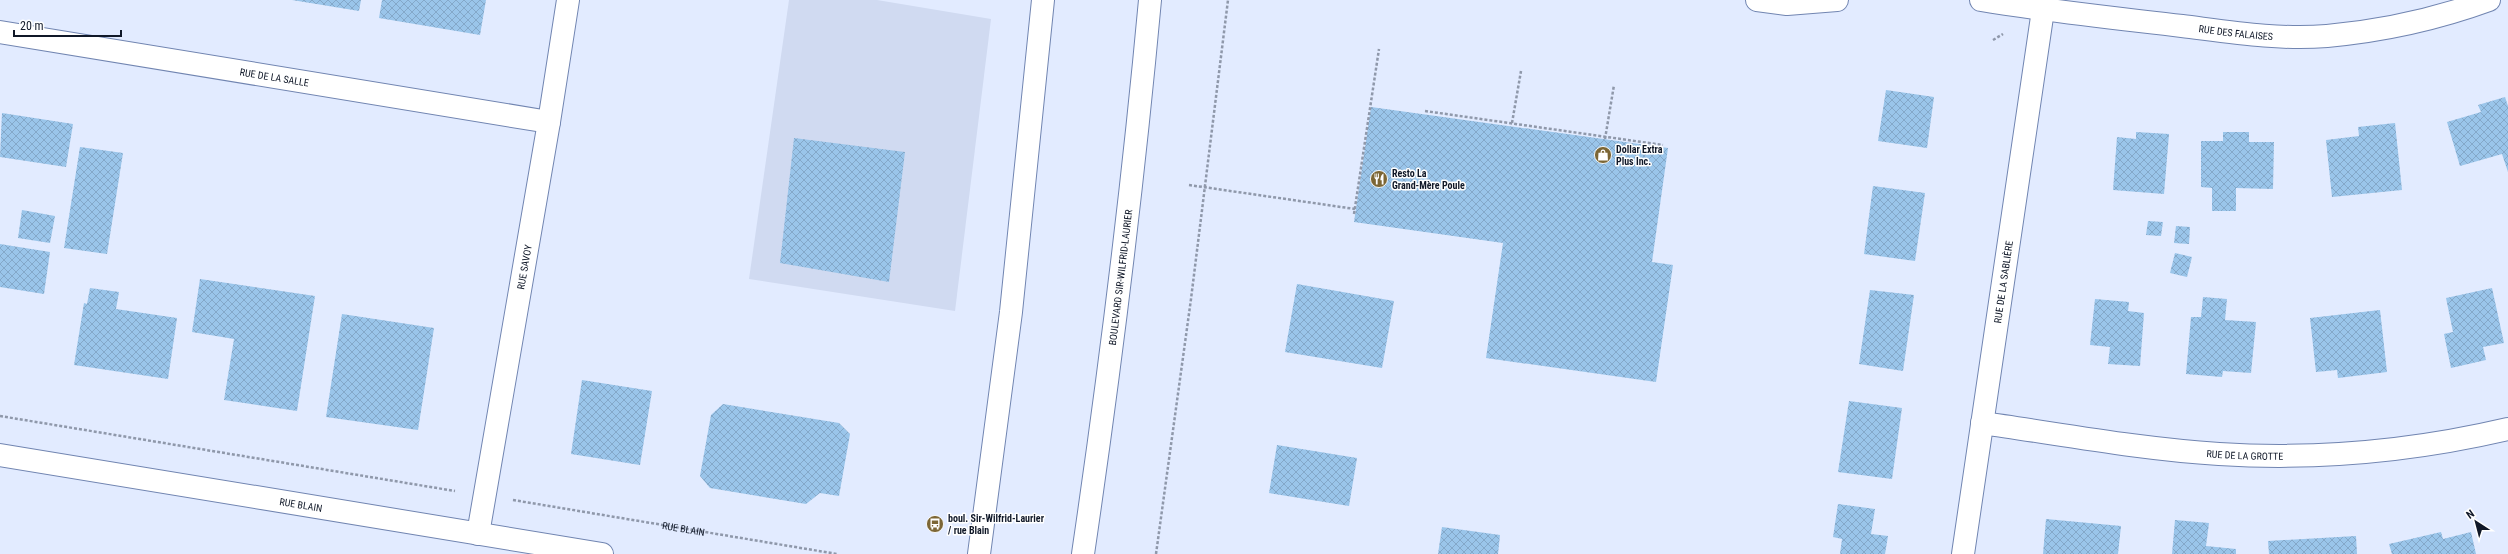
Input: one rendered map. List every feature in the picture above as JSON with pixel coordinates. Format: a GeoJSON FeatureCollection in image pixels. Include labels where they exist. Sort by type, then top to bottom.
{"type":"FeatureCollection","features":[{"type":"Feature","properties":{"kind":"street","name":"RUE SAVOY"},"geometry":{"type":"LineString","coordinates":[[478,534],[549,122],[568,0]]}},
{"type":"Feature","properties":{"kind":"street"},"geometry":{"type":"LineString","coordinates":[[979,554],[1011,312],[1044,0]]}},
{"type":"Feature","properties":{"kind":"street","name":"BOULEVARD SIR-WILFRID-LAURIER"},"geometry":{"type":"LineString","coordinates":[[1083,554],[1108,386],[1150,0]]}},
{"type":"Feature","properties":{"kind":"street"},"geometry":{"type":"LineString","coordinates":[[1756,0],[1787,4],[1837,0]]}},
{"type":"Feature","properties":{"kind":"street","name":"RUE DES FALAISES"},"geometry":{"type":"LineString","coordinates":[[1980,0],[2042,10],[2271,37],[2326,36],[2386,28],[2438,16],[2489,0]]}},
{"type":"Feature","properties":{"kind":"street","name":"RUE DE LA SABLIÈRE"},"geometry":{"type":"LineString","coordinates":[[1963,554],[2042,10]]}},
{"type":"Feature","properties":{"kind":"street","name":"RUE DE LA SALLE"},"geometry":{"type":"LineString","coordinates":[[0,32],[549,122]]}},
{"type":"Feature","properties":{"kind":"street","name":"RUE DE LA GROTTE"},"geometry":{"type":"LineString","coordinates":[[1982,423],[2190,452],[2261,455],[2302,455],[2384,450],[2508,430]]}},
{"type":"Feature","properties":{"kind":"street","name":"RUE BLAIN"},"geometry":{"type":"LineString","coordinates":[[0,455],[602,554]]}},
{"type":"Feature","properties":{"kind":"path"},"geometry":{"type":"LineString","coordinates":[[1156,554],[1205,187],[1228,0]]}},
{"type":"Feature","properties":{"kind":"path"},"geometry":{"type":"LineString","coordinates":[[1354,214],[1379,49]]}},
{"type":"Feature","properties":{"kind":"path"},"geometry":{"type":"LineString","coordinates":[[1512,123],[1521,71]]}},
{"type":"Feature","properties":{"kind":"path"},"geometry":{"type":"LineString","coordinates":[[1605,138],[1614,85]]}},
{"type":"Feature","properties":{"kind":"path"},"geometry":{"type":"LineString","coordinates":[[1425,111],[1465,118],[1512,123],[1605,138],[1663,145]]}},
{"type":"Feature","properties":{"kind":"path"},"geometry":{"type":"LineString","coordinates":[[1189,185],[1355,210]]}},
{"type":"Feature","properties":{"kind":"path"},"geometry":{"type":"LineString","coordinates":[[0,416],[441,488]]}},
{"type":"Feature","properties":{"kind":"path","name":"RUE BLAIN"},"geometry":{"type":"LineString","coordinates":[[530,503],[836,554]]}},
{"type":"Feature","properties":{"kind":"shaded area"},"geometry":{"type":"Polygon","coordinates":[[[789,0],[877,0],[991,19],[955,311],[749,279],[789,0]]]}},
{"type":"Feature","properties":{"kind":"building"},"geometry":{"type":"Polygon","coordinates":[[[292,0],[361,0],[359,11],[292,0]]]}},
{"type":"Feature","properties":{"kind":"building"},"geometry":{"type":"Polygon","coordinates":[[[382,0],[486,0],[480,35],[379,18],[382,0]]]}},
{"type":"Feature","properties":{"kind":"building"},"geometry":{"type":"Polygon","coordinates":[[[1886,90],[1934,97],[1927,148],[1878,141],[1886,90]]]}},
{"type":"Feature","properties":{"kind":"building"},"geometry":{"type":"Polygon","coordinates":[[[2505,97],[2508,106],[2508,172],[2502,154],[2460,166],[2447,122],[2481,112],[2478,105],[2505,97]]]}},
{"type":"Feature","properties":{"kind":"building"},"geometry":{"type":"Polygon","coordinates":[[[1371,107],[1668,148],[1652,262],[1673,265],[1656,382],[1486,358],[1503,243],[1354,222],[1371,107]]]}},
{"type":"Feature","properties":{"kind":"building"},"geometry":{"type":"Polygon","coordinates":[[[2,113],[73,124],[66,167],[0,157],[2,113]]]}},
{"type":"Feature","properties":{"kind":"building"},"geometry":{"type":"Polygon","coordinates":[[[2395,123],[2402,190],[2332,197],[2326,140],[2359,136],[2358,127],[2395,123]]]}},
{"type":"Feature","properties":{"kind":"building"},"geometry":{"type":"Polygon","coordinates":[[[2136,132],[2169,134],[2164,194],[2113,190],[2117,137],[2136,139],[2136,132]]]}},
{"type":"Feature","properties":{"kind":"building"},"geometry":{"type":"Polygon","coordinates":[[[2223,132],[2249,132],[2249,142],[2274,142],[2273,189],[2236,188],[2236,211],[2212,211],[2212,188],[2201,187],[2201,141],[2223,141],[2223,132]]]}},
{"type":"Feature","properties":{"kind":"building"},"geometry":{"type":"Polygon","coordinates":[[[794,138],[905,152],[889,282],[780,263],[794,138]]]}},
{"type":"Feature","properties":{"kind":"building"},"geometry":{"type":"Polygon","coordinates":[[[80,147],[123,153],[107,254],[64,248],[80,147]]]}},
{"type":"Feature","properties":{"kind":"building"},"geometry":{"type":"Polygon","coordinates":[[[1873,186],[1925,193],[1915,261],[1864,254],[1873,186]]]}},
{"type":"Feature","properties":{"kind":"building"},"geometry":{"type":"Polygon","coordinates":[[[22,210],[55,216],[50,243],[18,238],[22,210]]]}},
{"type":"Feature","properties":{"kind":"building"},"geometry":{"type":"Polygon","coordinates":[[[2148,221],[2163,222],[2161,236],[2146,235],[2148,221]]]}},
{"type":"Feature","properties":{"kind":"building"},"geometry":{"type":"Polygon","coordinates":[[[2176,226],[2190,227],[2189,244],[2174,243],[2176,226]]]}},
{"type":"Feature","properties":{"kind":"building"},"geometry":{"type":"Polygon","coordinates":[[[0,244],[50,252],[44,294],[0,287],[0,244]]]}},
{"type":"Feature","properties":{"kind":"building"},"geometry":{"type":"Polygon","coordinates":[[[2175,253],[2192,257],[2187,277],[2170,273],[2175,253]]]}},
{"type":"Feature","properties":{"kind":"building"},"geometry":{"type":"Polygon","coordinates":[[[200,279],[315,296],[297,411],[224,400],[234,339],[192,332],[200,279]]]}},
{"type":"Feature","properties":{"kind":"building"},"geometry":{"type":"Polygon","coordinates":[[[1297,284],[1394,301],[1382,368],[1285,352],[1297,284]]]}},
{"type":"Feature","properties":{"kind":"building"},"geometry":{"type":"Polygon","coordinates":[[[90,288],[119,292],[116,309],[177,318],[168,379],[74,365],[84,303],[87,304],[90,288]]]}},
{"type":"Feature","properties":{"kind":"building"},"geometry":{"type":"Polygon","coordinates":[[[2492,288],[2504,343],[2483,347],[2486,360],[2451,368],[2444,334],[2453,332],[2446,298],[2492,288]]]}},
{"type":"Feature","properties":{"kind":"building"},"geometry":{"type":"Polygon","coordinates":[[[1870,290],[1914,295],[1903,371],[1859,364],[1870,290]]]}},
{"type":"Feature","properties":{"kind":"building"},"geometry":{"type":"Polygon","coordinates":[[[2203,297],[2227,299],[2225,320],[2256,322],[2251,373],[2223,371],[2222,377],[2186,374],[2191,317],[2201,317],[2203,297]]]}},
{"type":"Feature","properties":{"kind":"building"},"geometry":{"type":"Polygon","coordinates":[[[2095,299],[2129,302],[2128,311],[2144,313],[2140,366],[2108,364],[2110,347],[2090,345],[2095,299]]]}},
{"type":"Feature","properties":{"kind":"building"},"geometry":{"type":"Polygon","coordinates":[[[2380,310],[2387,372],[2338,378],[2337,370],[2316,372],[2310,318],[2380,310]]]}},
{"type":"Feature","properties":{"kind":"building"},"geometry":{"type":"Polygon","coordinates":[[[342,314],[434,328],[418,430],[326,417],[342,314]]]}},
{"type":"Feature","properties":{"kind":"building"},"geometry":{"type":"Polygon","coordinates":[[[582,380],[652,391],[640,465],[571,454],[582,380]]]}},
{"type":"Feature","properties":{"kind":"building"},"geometry":{"type":"Polygon","coordinates":[[[1849,401],[1902,408],[1892,479],[1838,472],[1849,401]]]}},
{"type":"Feature","properties":{"kind":"building"},"geometry":{"type":"Polygon","coordinates":[[[723,404],[839,423],[850,434],[839,496],[820,493],[806,504],[710,488],[700,476],[711,415],[723,404]]]}},
{"type":"Feature","properties":{"kind":"building"},"geometry":{"type":"Polygon","coordinates":[[[1277,445],[1357,458],[1349,506],[1269,493],[1277,445]]]}},
{"type":"Feature","properties":{"kind":"building"},"geometry":{"type":"Polygon","coordinates":[[[1838,504],[1875,509],[1871,534],[1888,536],[1885,554],[1840,554],[1842,539],[1833,537],[1838,504]]]}},
{"type":"Feature","properties":{"kind":"building"},"geometry":{"type":"Polygon","coordinates":[[[2046,519],[2121,526],[2118,554],[2043,554],[2046,519]]]}},
{"type":"Feature","properties":{"kind":"building"},"geometry":{"type":"Polygon","coordinates":[[[2175,520],[2209,523],[2206,546],[2236,549],[2236,554],[2172,554],[2175,520]]]}},
{"type":"Feature","properties":{"kind":"building"},"geometry":{"type":"Polygon","coordinates":[[[1442,527],[1500,535],[1498,554],[1438,554],[1442,527]]]}},
{"type":"Feature","properties":{"kind":"building"},"geometry":{"type":"Polygon","coordinates":[[[2441,532],[2443,539],[2471,532],[2476,554],[2392,554],[2389,544],[2441,532]]]}},
{"type":"Feature","properties":{"kind":"building"},"geometry":{"type":"Polygon","coordinates":[[[2356,536],[2357,554],[2269,554],[2268,541],[2356,536]]]}},
{"type":"Feature","properties":{"kind":"place","name":"Dollar Extra Plus Inc."},"geometry":{"type":"Point","coordinates":[1603,155]}},
{"type":"Feature","properties":{"kind":"place","name":"Resto La Grand-Mère Poule"},"geometry":{"type":"Point","coordinates":[1379,179]}},
{"type":"Feature","properties":{"kind":"place","name":"boul. Sir-Wilfrid-Laurier / rue Blain"},"geometry":{"type":"Point","coordinates":[935,524]}}]}
